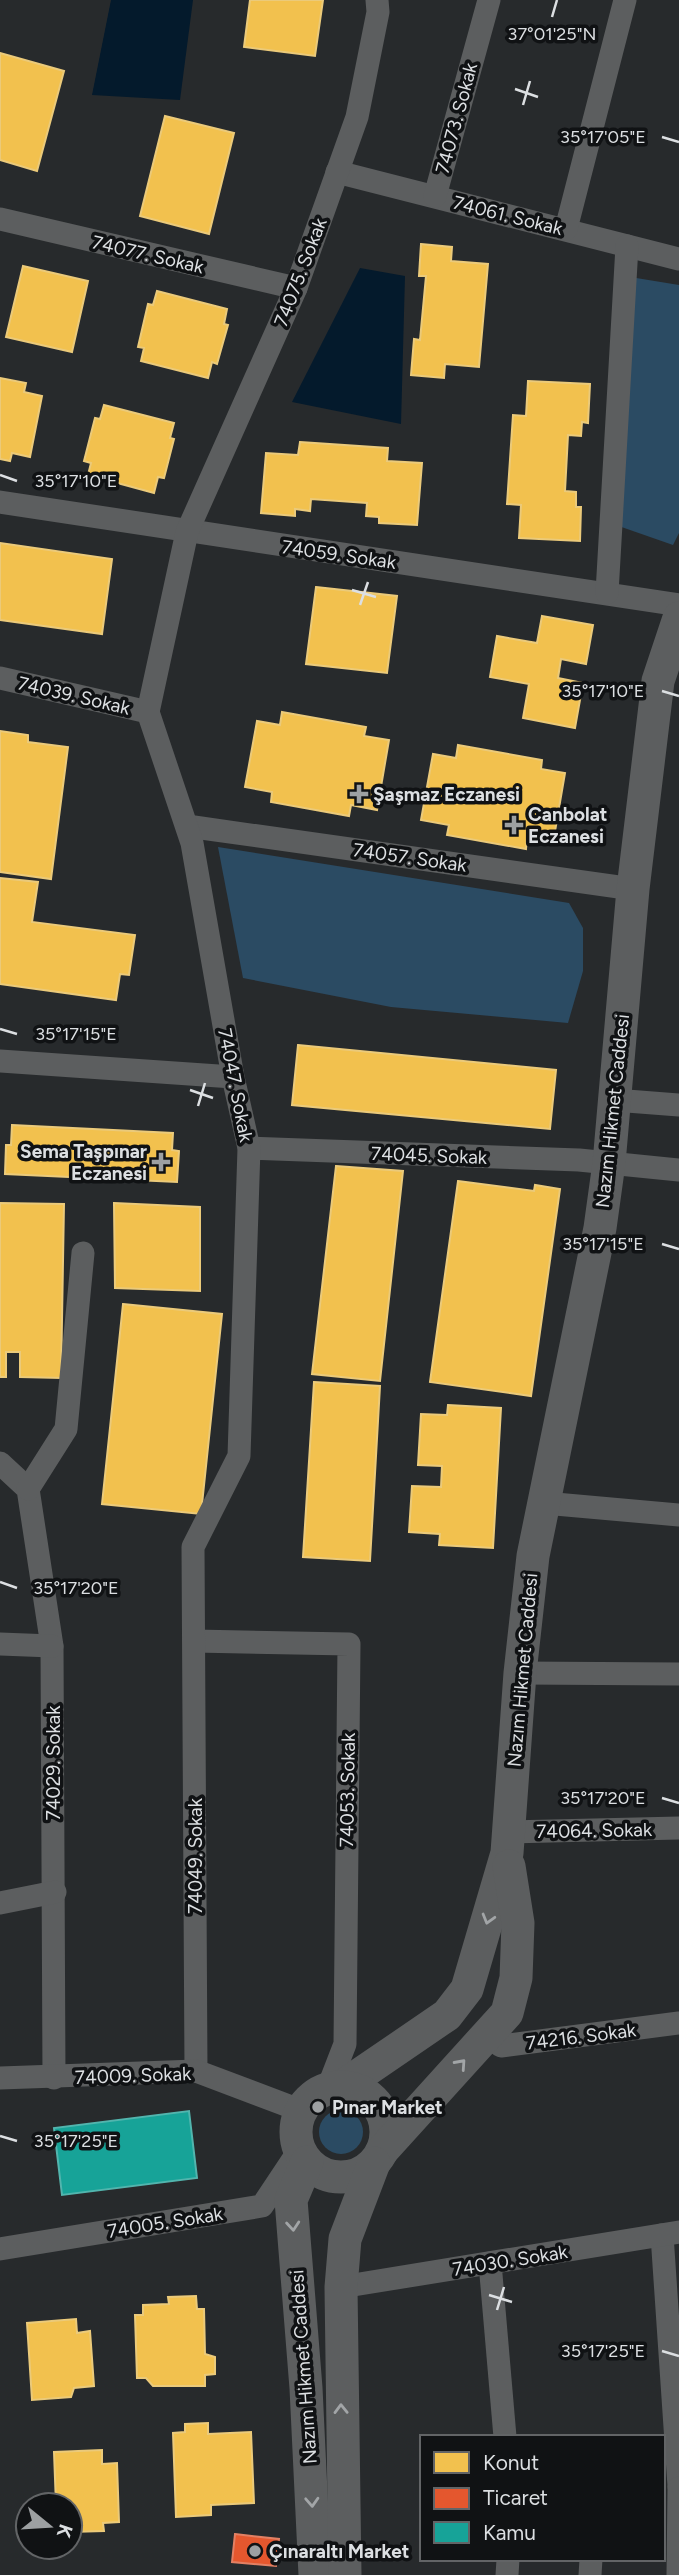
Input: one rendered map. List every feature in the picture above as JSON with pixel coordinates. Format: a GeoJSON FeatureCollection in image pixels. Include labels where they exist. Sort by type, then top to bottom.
{"type":"FeatureCollection","features":[{"type":"Feature","properties":{"kind":"main road","name":"Nazım Hikmet Caddesi"},"geometry":{"type":"LineString","coordinates":[[345,2575],[341,2287],[345,2239],[378,2157],[507,2013],[516,1978],[517,1923],[508,1842],[520,1673],[533,1556],[600,1228],[609,1163],[633,889],[658,681],[679,618]]}},
{"type":"Feature","properties":{"kind":"main road","name":"Nazım Hikmet Caddesi"},"geometry":{"type":"LineString","coordinates":[[335,2087],[447,2015],[467,1989],[508,1842]]}},
{"type":"Feature","properties":{"kind":"main road"},"geometry":{"type":"LineString","coordinates":[[335,2087],[370,2097],[380,2108],[385,2122],[378,2157],[362,2172],[340,2176],[319,2171],[303,2155],[296,2134],[302,2111],[314,2095],[335,2087]]}},
{"type":"Feature","properties":{"kind":"main road","name":"Nazım Hikmet Caddesi"},"geometry":{"type":"LineString","coordinates":[[303,2155],[291,2200],[306,2388],[315,2575]]}},
{"type":"Feature","properties":{"kind":"street","name":"74075. Sokak"},"geometry":{"type":"LineString","coordinates":[[187,533],[296,288],[357,117],[378,12],[377,0]]}},
{"type":"Feature","properties":{"kind":"street","name":"74073. Sokak"},"geometry":{"type":"LineString","coordinates":[[435,196],[489,0]]}},
{"type":"Feature","properties":{"kind":"street"},"geometry":{"type":"LineString","coordinates":[[566,229],[625,0]]}},
{"type":"Feature","properties":{"kind":"street","name":"74061. Sokak"},"geometry":{"type":"LineString","coordinates":[[337,172],[679,259]]}},
{"type":"Feature","properties":{"kind":"street","name":"74077. Sokak"},"geometry":{"type":"LineString","coordinates":[[0,219],[296,288]]}},
{"type":"Feature","properties":{"kind":"street"},"geometry":{"type":"LineString","coordinates":[[607,593],[627,246]]}},
{"type":"Feature","properties":{"kind":"street","name":"74059. Sokak"},"geometry":{"type":"LineString","coordinates":[[0,502],[187,533],[679,605]]}},
{"type":"Feature","properties":{"kind":"street"},"geometry":{"type":"LineString","coordinates":[[148,712],[187,533]]}},
{"type":"Feature","properties":{"kind":"street","name":"74039. Sokak"},"geometry":{"type":"LineString","coordinates":[[0,678],[148,712]]}},
{"type":"Feature","properties":{"kind":"street","name":"74047. Sokak"},"geometry":{"type":"LineString","coordinates":[[148,712],[187,826],[233,1077],[249,1148],[239,1456],[193,1547],[194,1641]]}},
{"type":"Feature","properties":{"kind":"street","name":"74057. Sokak"},"geometry":{"type":"LineString","coordinates":[[187,826],[633,889]]}},
{"type":"Feature","properties":{"kind":"street"},"geometry":{"type":"LineString","coordinates":[[0,1061],[233,1077]]}},
{"type":"Feature","properties":{"kind":"street"},"geometry":{"type":"LineString","coordinates":[[614,1100],[679,1105]]}},
{"type":"Feature","properties":{"kind":"street","name":"74045. Sokak"},"geometry":{"type":"LineString","coordinates":[[249,1148],[609,1163],[679,1170]]}},
{"type":"Feature","properties":{"kind":"street"},"geometry":{"type":"LineString","coordinates":[[0,1463],[28,1489],[66,1429],[83,1254]]}},
{"type":"Feature","properties":{"kind":"street","name":"74029. Sokak"},"geometry":{"type":"LineString","coordinates":[[28,1489],[52,1646],[54,2078]]}},
{"type":"Feature","properties":{"kind":"street"},"geometry":{"type":"LineString","coordinates":[[544,1503],[679,1515]]}},
{"type":"Feature","properties":{"kind":"street","name":"74049. Sokak"},"geometry":{"type":"LineString","coordinates":[[194,1641],[196,2071]]}},
{"type":"Feature","properties":{"kind":"street","name":"74053. Sokak"},"geometry":{"type":"LineString","coordinates":[[194,1641],[349,1643],[345,2044],[335,2087]]}},
{"type":"Feature","properties":{"kind":"street"},"geometry":{"type":"LineString","coordinates":[[0,1644],[52,1646]]}},
{"type":"Feature","properties":{"kind":"street"},"geometry":{"type":"LineString","coordinates":[[520,1673],[679,1674]]}},
{"type":"Feature","properties":{"kind":"street","name":"74064. Sokak"},"geometry":{"type":"LineString","coordinates":[[508,1842],[679,1828]]}},
{"type":"Feature","properties":{"kind":"street"},"geometry":{"type":"LineString","coordinates":[[0,1903],[54,1892]]}},
{"type":"Feature","properties":{"kind":"street","name":"74216. Sokak"},"geometry":{"type":"LineString","coordinates":[[487,2036],[501,2046],[679,2024]]}},
{"type":"Feature","properties":{"kind":"street","name":"74009. Sokak"},"geometry":{"type":"LineString","coordinates":[[0,2078],[196,2071],[302,2111]]}},
{"type":"Feature","properties":{"kind":"street","name":"74005. Sokak"},"geometry":{"type":"LineString","coordinates":[[0,2249],[262,2206],[303,2155]]}},
{"type":"Feature","properties":{"kind":"street"},"geometry":{"type":"LineString","coordinates":[[671,2234],[679,2487],[678,2575]]}},
{"type":"Feature","properties":{"kind":"street","name":"74030. Sokak"},"geometry":{"type":"LineString","coordinates":[[341,2287],[671,2234]]}},
{"type":"Feature","properties":{"kind":"street"},"geometry":{"type":"LineString","coordinates":[[489,2263],[505,2435]]}},
{"type":"Feature","properties":{"kind":"shaded area"},"geometry":{"type":"Polygon","coordinates":[[[111,0],[193,0],[180,100],[92,95],[111,0]]]}},
{"type":"Feature","properties":{"kind":"shaded area"},"geometry":{"type":"Polygon","coordinates":[[[360,268],[405,276],[401,424],[292,402],[360,268]]]}},
{"type":"Feature","properties":{"kind":"shaded area"},"geometry":{"type":"Polygon","coordinates":[[[624,276],[679,285],[679,533],[673,545],[610,523],[624,276]]]}},
{"type":"Feature","properties":{"kind":"shaded area"},"geometry":{"type":"Polygon","coordinates":[[[218,847],[569,903],[583,928],[583,971],[568,1023],[391,1007],[243,978],[218,847]]]}},
{"type":"Feature","properties":{"kind":"shaded area"},"geometry":{"type":"Polygon","coordinates":[[[341,2110],[357,2116],[363,2132],[357,2148],[341,2154],[325,2148],[319,2132],[325,2116],[341,2110]]]}},
{"type":"Feature","properties":{"kind":"building: Konut"},"geometry":{"type":"Polygon","coordinates":[[[250,0],[323,0],[315,56],[244,47],[250,0]]]}},
{"type":"Feature","properties":{"kind":"building: Konut"},"geometry":{"type":"Polygon","coordinates":[[[0,53],[64,71],[37,171],[0,160],[0,53]]]}},
{"type":"Feature","properties":{"kind":"building: Konut"},"geometry":{"type":"Polygon","coordinates":[[[165,116],[234,133],[209,234],[140,216],[165,116]]]}},
{"type":"Feature","properties":{"kind":"building: Konut"},"geometry":{"type":"Polygon","coordinates":[[[421,244],[452,247],[451,261],[488,264],[479,367],[445,364],[444,378],[411,375],[414,339],[420,340],[426,276],[419,276],[421,244]]]}},
{"type":"Feature","properties":{"kind":"building: Konut"},"geometry":{"type":"Polygon","coordinates":[[[23,266],[88,281],[72,352],[6,337],[23,266]]]}},
{"type":"Feature","properties":{"kind":"building: Konut"},"geometry":{"type":"Polygon","coordinates":[[[157,291],[227,309],[224,324],[228,325],[217,364],[212,362],[208,378],[141,361],[144,348],[138,347],[148,304],[153,305],[157,291]]]}},
{"type":"Feature","properties":{"kind":"building: Konut"},"geometry":{"type":"Polygon","coordinates":[[[0,378],[26,383],[24,392],[42,396],[30,457],[12,453],[10,461],[0,459],[0,378]]]}},
{"type":"Feature","properties":{"kind":"building: Konut"},"geometry":{"type":"Polygon","coordinates":[[[528,381],[590,384],[588,423],[582,422],[581,436],[568,435],[565,491],[576,492],[576,507],[581,507],[580,541],[519,538],[521,505],[507,504],[513,415],[526,416],[528,381]]]}},
{"type":"Feature","properties":{"kind":"building: Konut"},"geometry":{"type":"Polygon","coordinates":[[[104,405],[174,423],[170,438],[174,439],[164,478],[158,477],[154,493],[88,475],[91,463],[84,461],[95,418],[100,419],[104,405]]]}},
{"type":"Feature","properties":{"kind":"building: Konut"},"geometry":{"type":"Polygon","coordinates":[[[300,442],[388,448],[387,461],[422,463],[417,525],[379,523],[379,517],[366,516],[367,503],[311,499],[310,511],[295,509],[295,516],[261,513],[266,453],[298,455],[300,442]]]}},
{"type":"Feature","properties":{"kind":"building: Konut"},"geometry":{"type":"Polygon","coordinates":[[[0,543],[112,559],[102,634],[0,620],[0,543]]]}},
{"type":"Feature","properties":{"kind":"building: Konut"},"geometry":{"type":"Polygon","coordinates":[[[316,587],[397,596],[387,673],[306,664],[316,587]]]}},
{"type":"Feature","properties":{"kind":"building: Konut"},"geometry":{"type":"Polygon","coordinates":[[[542,616],[593,625],[586,664],[561,659],[558,678],[583,683],[575,728],[523,718],[529,684],[490,677],[497,636],[537,643],[542,616]]]}},
{"type":"Feature","properties":{"kind":"building: Konut"},"geometry":{"type":"Polygon","coordinates":[[[282,712],[366,727],[364,736],[389,740],[377,810],[351,805],[349,816],[271,802],[272,792],[245,787],[257,721],[280,725],[282,712]]]}},
{"type":"Feature","properties":{"kind":"building: Konut"},"geometry":{"type":"Polygon","coordinates":[[[0,731],[28,735],[28,742],[68,747],[51,879],[0,872],[0,731]]]}},
{"type":"Feature","properties":{"kind":"building: Konut"},"geometry":{"type":"Polygon","coordinates":[[[458,745],[542,760],[541,769],[565,773],[553,843],[527,838],[526,849],[447,835],[449,825],[421,820],[433,754],[456,758],[458,745]]]}},
{"type":"Feature","properties":{"kind":"building: Konut"},"geometry":{"type":"Polygon","coordinates":[[[0,878],[38,882],[32,922],[135,935],[129,975],[120,974],[116,1000],[0,984],[0,878]]]}},
{"type":"Feature","properties":{"kind":"building: Konut"},"geometry":{"type":"Polygon","coordinates":[[[298,1045],[556,1070],[550,1129],[292,1105],[298,1045]]]}},
{"type":"Feature","properties":{"kind":"building: Konut"},"geometry":{"type":"Polygon","coordinates":[[[12,1125],[173,1133],[172,1150],[179,1151],[177,1182],[5,1174],[6,1145],[11,1145],[12,1125]]]}},
{"type":"Feature","properties":{"kind":"building: Konut"},"geometry":{"type":"Polygon","coordinates":[[[336,1166],[403,1171],[380,1381],[312,1374],[336,1166]]]}},
{"type":"Feature","properties":{"kind":"building: Konut"},"geometry":{"type":"Polygon","coordinates":[[[458,1181],[534,1191],[535,1185],[560,1189],[531,1396],[430,1382],[458,1181]]]}},
{"type":"Feature","properties":{"kind":"building: Konut"},"geometry":{"type":"Polygon","coordinates":[[[0,1203],[64,1204],[61,1378],[20,1377],[20,1352],[6,1352],[6,1377],[0,1377],[0,1203]]]}},
{"type":"Feature","properties":{"kind":"building: Konut"},"geometry":{"type":"Polygon","coordinates":[[[114,1203],[200,1207],[200,1291],[115,1288],[114,1203]]]}},
{"type":"Feature","properties":{"kind":"building: Konut"},"geometry":{"type":"Polygon","coordinates":[[[123,1304],[222,1314],[201,1514],[102,1504],[123,1304]]]}},
{"type":"Feature","properties":{"kind":"building: Konut"},"geometry":{"type":"Polygon","coordinates":[[[314,1382],[380,1386],[370,1561],[303,1557],[314,1382]]]}},
{"type":"Feature","properties":{"kind":"building: Konut"},"geometry":{"type":"Polygon","coordinates":[[[448,1405],[501,1408],[493,1548],[439,1545],[440,1534],[409,1532],[412,1486],[441,1487],[442,1466],[418,1465],[421,1414],[447,1415],[448,1405]]]}},
{"type":"Feature","properties":{"kind":"building: Konut"},"geometry":{"type":"Polygon","coordinates":[[[196,2296],[197,2309],[204,2309],[205,2354],[215,2357],[215,2374],[205,2375],[205,2386],[153,2386],[146,2378],[137,2378],[135,2315],[143,2315],[143,2305],[169,2304],[168,2297],[196,2296]]]}},
{"type":"Feature","properties":{"kind":"building: Konut"},"geometry":{"type":"Polygon","coordinates":[[[76,2319],[77,2333],[90,2331],[94,2386],[74,2388],[71,2397],[32,2400],[27,2323],[76,2319]]]}},
{"type":"Feature","properties":{"kind":"building: Konut"},"geometry":{"type":"Polygon","coordinates":[[[208,2423],[208,2434],[251,2432],[254,2503],[211,2505],[211,2515],[176,2517],[173,2433],[185,2432],[185,2424],[208,2423]]]}},
{"type":"Feature","properties":{"kind":"building: Konut"},"geometry":{"type":"Polygon","coordinates":[[[102,2450],[102,2464],[117,2463],[119,2522],[103,2523],[104,2531],[84,2532],[84,2491],[55,2491],[54,2452],[102,2450]]]}},
{"type":"Feature","properties":{"kind":"building: Ticaret"},"geometry":{"type":"Polygon","coordinates":[[[235,2534],[279,2539],[276,2566],[232,2562],[235,2534]]]}},
{"type":"Feature","properties":{"kind":"building: Kamu"},"geometry":{"type":"Polygon","coordinates":[[[189,2111],[197,2178],[62,2195],[54,2128],[189,2111]]]}},
{"type":"Feature","properties":{"kind":"place","name":"Şaşmaz Eczanesi"},"geometry":{"type":"Point","coordinates":[359,794]}},
{"type":"Feature","properties":{"kind":"place","name":"Canbolat Eczanesi"},"geometry":{"type":"Point","coordinates":[514,825]}},
{"type":"Feature","properties":{"kind":"place","name":"Sema Taşpınar Eczanesi"},"geometry":{"type":"Point","coordinates":[161,1162]}},
{"type":"Feature","properties":{"kind":"place","name":"Pınar Market"},"geometry":{"type":"Point","coordinates":[318,2107]}},
{"type":"Feature","properties":{"kind":"place","name":"Çınaraltı Market"},"geometry":{"type":"Point","coordinates":[255,2551]}}]}
